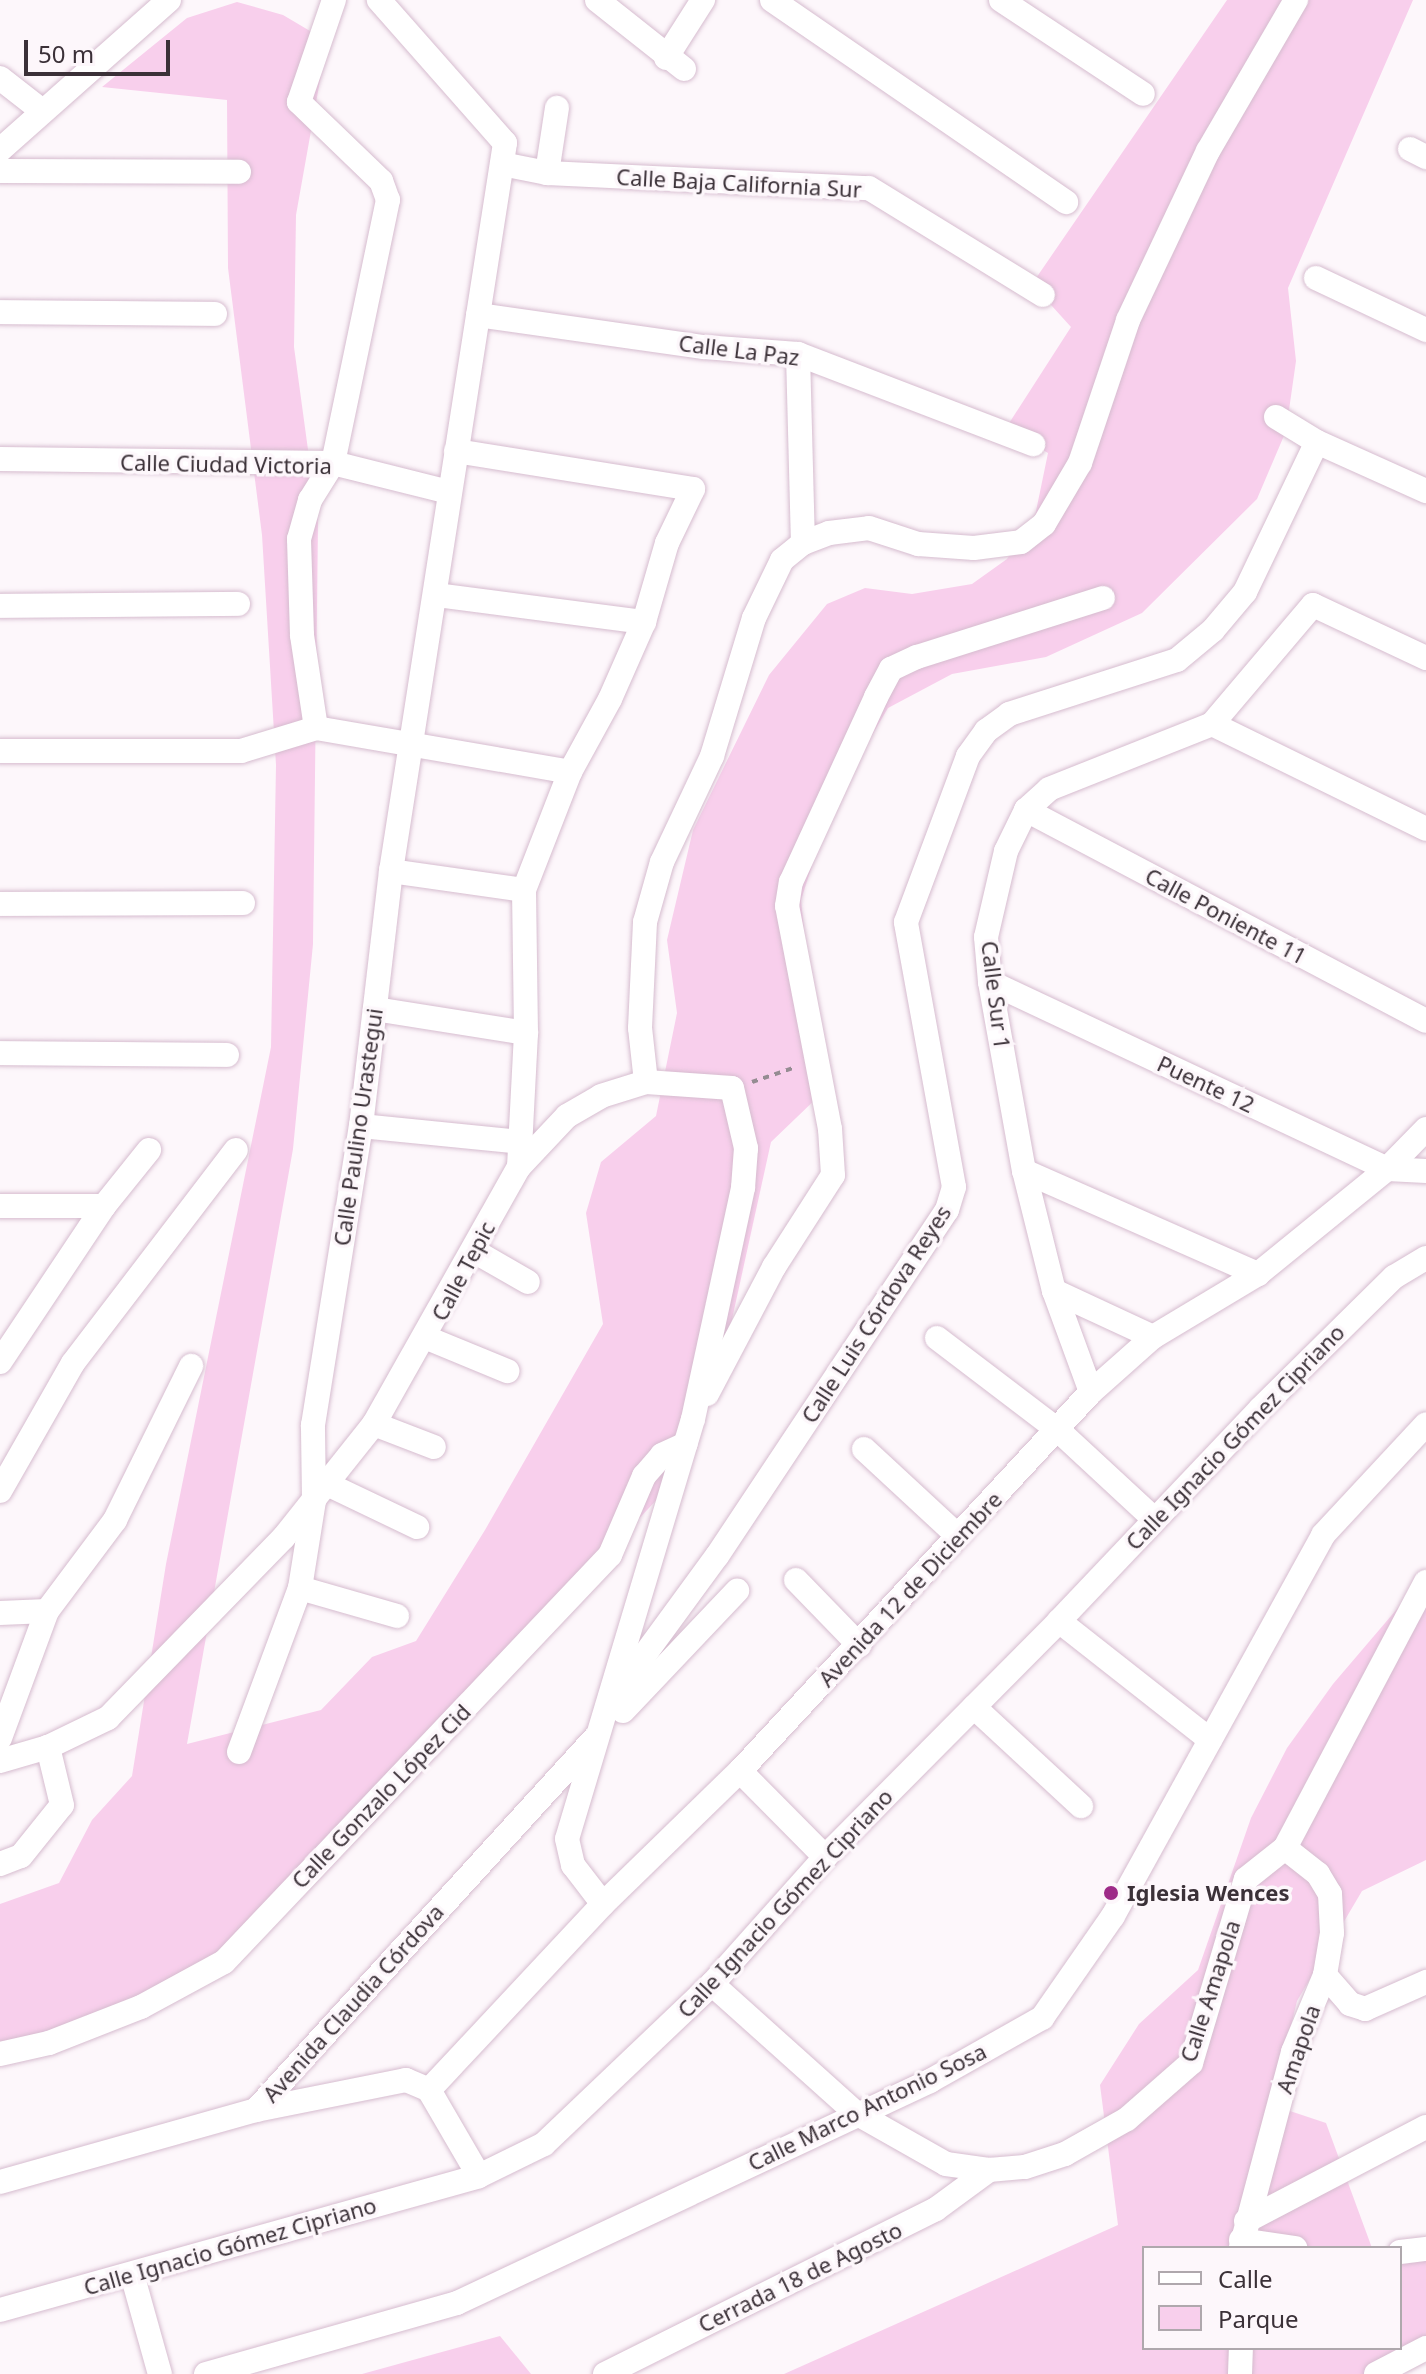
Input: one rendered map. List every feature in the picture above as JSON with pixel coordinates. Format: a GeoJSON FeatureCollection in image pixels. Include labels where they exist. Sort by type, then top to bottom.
{"type":"FeatureCollection","features":[{"type":"Feature","properties":{"kind":"street"},"geometry":{"type":"LineString","coordinates":[[316,728],[302,635],[299,539],[310,500],[333,463],[388,200],[381,181],[299,102],[334,0]]}},
{"type":"Feature","properties":{"kind":"street"},"geometry":{"type":"LineString","coordinates":[[379,0],[503,154]]}},
{"type":"Feature","properties":{"kind":"street"},"geometry":{"type":"LineString","coordinates":[[597,0],[675,63],[703,0]]}},
{"type":"Feature","properties":{"kind":"street"},"geometry":{"type":"LineString","coordinates":[[1001,0],[1143,94]]}},
{"type":"Feature","properties":{"kind":"street"},"geometry":{"type":"LineString","coordinates":[[655,1082],[640,975],[645,922],[662,862],[712,756],[754,618],[782,560],[803,543],[869,528],[918,544],[974,548],[1021,542],[1044,524],[1080,463],[1128,320],[1208,151],[1296,0]]}},
{"type":"Feature","properties":{"kind":"street"},"geometry":{"type":"LineString","coordinates":[[0,150],[162,2]]}},
{"type":"Feature","properties":{"kind":"street"},"geometry":{"type":"LineString","coordinates":[[790,5],[1066,202]]}},
{"type":"Feature","properties":{"kind":"street"},"geometry":{"type":"LineString","coordinates":[[0,78],[41,110]]}},
{"type":"Feature","properties":{"kind":"street"},"geometry":{"type":"LineString","coordinates":[[547,173],[557,108]]}},
{"type":"Feature","properties":{"kind":"street","name":"Calle Baja California Sur"},"geometry":{"type":"LineString","coordinates":[[503,154],[547,173],[869,188],[1043,295]]}},
{"type":"Feature","properties":{"kind":"street","name":"Calle Paulino Urastegui"},"geometry":{"type":"LineString","coordinates":[[239,1752],[300,1588],[320,1493],[313,1425],[361,1126],[391,871],[503,154]]}},
{"type":"Feature","properties":{"kind":"street"},"geometry":{"type":"LineString","coordinates":[[0,171],[239,172]]}},
{"type":"Feature","properties":{"kind":"street"},"geometry":{"type":"LineString","coordinates":[[1316,278],[1426,330]]}},
{"type":"Feature","properties":{"kind":"street"},"geometry":{"type":"LineString","coordinates":[[0,312],[215,314]]}},
{"type":"Feature","properties":{"kind":"street","name":"Calle La Paz"},"geometry":{"type":"LineString","coordinates":[[478,315],[704,347],[798,354],[1033,444]]}},
{"type":"Feature","properties":{"kind":"street"},"geometry":{"type":"LineString","coordinates":[[798,354],[803,543]]}},
{"type":"Feature","properties":{"kind":"street"},"geometry":{"type":"LineString","coordinates":[[1276,417],[1317,442],[1426,491]]}},
{"type":"Feature","properties":{"kind":"street","name":"Calle Luis Córdova Reyes"},"geometry":{"type":"LineString","coordinates":[[617,1706],[947,1210],[954,1187],[906,922],[968,756],[986,731],[1009,714],[1177,660],[1213,630],[1245,592],[1317,442]]}},
{"type":"Feature","properties":{"kind":"street","name":"Calle Tepic"},"geometry":{"type":"LineString","coordinates":[[0,1761],[48,1747],[108,1718],[320,1493],[374,1424],[427,1338],[519,1167],[526,1033],[524,890],[570,772],[610,699],[644,622],[667,543],[693,489],[456,451]]}},
{"type":"Feature","properties":{"kind":"street","name":"Calle Ciudad Victoria"},"geometry":{"type":"LineString","coordinates":[[0,459],[333,463],[449,492]]}},
{"type":"Feature","properties":{"kind":"street"},"geometry":{"type":"LineString","coordinates":[[436,595],[644,622]]}},
{"type":"Feature","properties":{"kind":"street"},"geometry":{"type":"LineString","coordinates":[[693,1419],[774,1267],[833,1175],[818,1059],[792,948],[787,906],[791,882],[891,669],[1103,598]]}},
{"type":"Feature","properties":{"kind":"street"},"geometry":{"type":"LineString","coordinates":[[0,606],[238,604]]}},
{"type":"Feature","properties":{"kind":"street","name":"Calle Sur 1"},"geometry":{"type":"LineString","coordinates":[[1091,1392],[1054,1291],[1024,1171],[990,982],[986,937],[1006,851],[1026,810],[1049,789],[1212,724],[1313,605],[1426,658]]}},
{"type":"Feature","properties":{"kind":"street"},"geometry":{"type":"LineString","coordinates":[[1212,724],[1426,829]]}},
{"type":"Feature","properties":{"kind":"street"},"geometry":{"type":"LineString","coordinates":[[0,751],[241,751],[316,728],[412,741],[570,772]]}},
{"type":"Feature","properties":{"kind":"street","name":"Calle Poniente 11"},"geometry":{"type":"LineString","coordinates":[[1026,810],[1426,1021]]}},
{"type":"Feature","properties":{"kind":"street"},"geometry":{"type":"LineString","coordinates":[[391,871],[524,890]]}},
{"type":"Feature","properties":{"kind":"street"},"geometry":{"type":"LineString","coordinates":[[0,904],[243,903]]}},
{"type":"Feature","properties":{"kind":"street","name":"Puente 12"},"geometry":{"type":"LineString","coordinates":[[990,982],[1387,1169],[1426,1171]]}},
{"type":"Feature","properties":{"kind":"street"},"geometry":{"type":"LineString","coordinates":[[375,1009],[526,1033]]}},
{"type":"Feature","properties":{"kind":"street"},"geometry":{"type":"LineString","coordinates":[[0,1053],[227,1055]]}},
{"type":"Feature","properties":{"kind":"street"},"geometry":{"type":"LineString","coordinates":[[519,1167],[567,1116],[601,1096],[655,1082],[724,1087],[746,1148],[743,1188],[693,1419],[617,1706]]}},
{"type":"Feature","properties":{"kind":"street"},"geometry":{"type":"LineString","coordinates":[[361,1126],[520,1142]]}},
{"type":"Feature","properties":{"kind":"street","name":"Avenida 12 de Diciembre"},"geometry":{"type":"LineString","coordinates":[[429,2090],[603,1904],[740,1771],[1059,1431],[1091,1392],[1153,1337],[1258,1274],[1387,1169],[1426,1129]]}},
{"type":"Feature","properties":{"kind":"street"},"geometry":{"type":"LineString","coordinates":[[0,1362],[8,1338],[149,1150]]}},
{"type":"Feature","properties":{"kind":"street"},"geometry":{"type":"LineString","coordinates":[[0,1491],[73,1363],[236,1150]]}},
{"type":"Feature","properties":{"kind":"street"},"geometry":{"type":"LineString","coordinates":[[1024,1171],[1258,1274]]}},
{"type":"Feature","properties":{"kind":"street"},"geometry":{"type":"LineString","coordinates":[[0,1206],[104,1206]]}},
{"type":"Feature","properties":{"kind":"street"},"geometry":{"type":"LineString","coordinates":[[474,1251],[528,1282]]}},
{"type":"Feature","properties":{"kind":"street","name":"Calle Ignacio Gómez Cipriano"},"geometry":{"type":"LineString","coordinates":[[0,2310],[479,2176],[544,2144],[712,1984],[825,1857],[1394,1277],[1426,1258]]}},
{"type":"Feature","properties":{"kind":"street"},"geometry":{"type":"LineString","coordinates":[[1054,1291],[1153,1337]]}},
{"type":"Feature","properties":{"kind":"street"},"geometry":{"type":"LineString","coordinates":[[427,1338],[507,1371]]}},
{"type":"Feature","properties":{"kind":"street"},"geometry":{"type":"LineString","coordinates":[[937,1338],[1059,1431],[1154,1519]]}},
{"type":"Feature","properties":{"kind":"street"},"geometry":{"type":"LineString","coordinates":[[0,1738],[47,1611],[115,1520],[191,1366]]}},
{"type":"Feature","properties":{"kind":"street"},"geometry":{"type":"LineString","coordinates":[[374,1424],[434,1447]]}},
{"type":"Feature","properties":{"kind":"street","name":"Calle Marco Antonio Sosa"},"geometry":{"type":"LineString","coordinates":[[206,2374],[457,2303],[856,2113],[930,2081],[1042,2018],[1113,1916],[1323,1535],[1426,1424]]}},
{"type":"Feature","properties":{"kind":"street","name":"Calle Gonzalo López Cid"},"geometry":{"type":"LineString","coordinates":[[0,2054],[49,2043],[141,2007],[224,1962],[610,1555],[644,1476],[662,1455],[686,1444]]}},
{"type":"Feature","properties":{"kind":"street"},"geometry":{"type":"LineString","coordinates":[[864,1449],[958,1536]]}},
{"type":"Feature","properties":{"kind":"street"},"geometry":{"type":"LineString","coordinates":[[320,1493],[417,1527]]}},
{"type":"Feature","properties":{"kind":"street"},"geometry":{"type":"LineString","coordinates":[[796,1580],[859,1645]]}},
{"type":"Feature","properties":{"kind":"street","name":"Calle Amapola"},"geometry":{"type":"LineString","coordinates":[[712,1984],[856,2113],[946,2164],[989,2170],[1065,2154],[1158,2097],[1191,2063],[1246,1879],[1301,1860],[1426,1582]]}},
{"type":"Feature","properties":{"kind":"street"},"geometry":{"type":"LineString","coordinates":[[300,1588],[397,1616]]}},
{"type":"Feature","properties":{"kind":"street"},"geometry":{"type":"LineString","coordinates":[[603,1904],[573,1865],[567,1839],[598,1735],[617,1706],[737,1591]]}},
{"type":"Feature","properties":{"kind":"street"},"geometry":{"type":"LineString","coordinates":[[0,1613],[47,1611]]}},
{"type":"Feature","properties":{"kind":"street"},"geometry":{"type":"LineString","coordinates":[[1059,1621],[1210,1740]]}},
{"type":"Feature","properties":{"kind":"street"},"geometry":{"type":"LineString","coordinates":[[974,1707],[1081,1806]]}},
{"type":"Feature","properties":{"kind":"street","name":"Avenida Claudia Córdova"},"geometry":{"type":"LineString","coordinates":[[0,2182],[256,2110],[598,1735]]}},
{"type":"Feature","properties":{"kind":"street"},"geometry":{"type":"LineString","coordinates":[[0,1864],[21,1856],[62,1805],[48,1747]]}},
{"type":"Feature","properties":{"kind":"street"},"geometry":{"type":"LineString","coordinates":[[740,1771],[825,1857]]}},
{"type":"Feature","properties":{"kind":"street","name":"Amapola"},"geometry":{"type":"LineString","coordinates":[[1242,2236],[1293,2052],[1325,1975],[1332,1933],[1330,1894],[1301,1860]]}},
{"type":"Feature","properties":{"kind":"street"},"geometry":{"type":"LineString","coordinates":[[1325,1975],[1350,2004],[1365,2009],[1377,2008],[1426,1982]]}},
{"type":"Feature","properties":{"kind":"street"},"geometry":{"type":"LineString","coordinates":[[256,2110],[406,2080],[429,2090],[479,2176]]}},
{"type":"Feature","properties":{"kind":"street"},"geometry":{"type":"LineString","coordinates":[[1242,2236],[1426,2127]]}},
{"type":"Feature","properties":{"kind":"street","name":"Cerrada 18 de Agosto"},"geometry":{"type":"LineString","coordinates":[[605,2374],[936,2209],[989,2170]]}},
{"type":"Feature","properties":{"kind":"street"},"geometry":{"type":"LineString","coordinates":[[1242,2236],[1286,2246]]}},
{"type":"Feature","properties":{"kind":"street"},"geometry":{"type":"LineString","coordinates":[[1402,2252],[1426,2249]]}},
{"type":"Feature","properties":{"kind":"street"},"geometry":{"type":"LineString","coordinates":[[132,2274],[160,2374]]}},
{"type":"Feature","properties":{"kind":"street"},"geometry":{"type":"LineString","coordinates":[[1376,2374],[1426,2348]]}},
{"type":"Feature","properties":{"kind":"street"},"geometry":{"type":"LineString","coordinates":[[1240,2374],[1241,2350]]}},
{"type":"Feature","properties":{"kind":"path"},"geometry":{"type":"LineString","coordinates":[[724,1087],[818,1059]]}},
{"type":"Feature","properties":{"kind":"green space"},"geometry":{"type":"Polygon","coordinates":[[[1227,0],[1413,0],[1288,288],[1296,361],[1286,431],[1257,499],[1142,613],[1046,657],[952,674],[888,708],[832,803],[801,900],[821,1094],[771,1142],[716,1392],[663,1493],[425,1747],[210,1961],[118,2010],[0,2049],[0,1904],[59,1883],[92,1820],[132,1776],[166,1564],[271,1047],[276,765],[262,535],[228,268],[227,100],[102,87],[187,18],[237,2],[283,15],[327,41],[296,215],[294,347],[318,523],[313,944],[293,1149],[187,1744],[321,1710],[372,1657],[416,1641],[485,1530],[603,1324],[586,1213],[601,1162],[656,1116],[677,1013],[667,940],[693,830],[769,675],[827,604],[865,588],[912,594],[972,584],[1007,559],[1035,516],[1048,453],[1006,428],[1071,327],[1032,284],[1227,0]]]}},
{"type":"Feature","properties":{"kind":"green space"},"geometry":{"type":"Polygon","coordinates":[[[1426,1575],[1426,1860],[1362,1891],[1297,2001],[1272,2105],[1326,2123],[1371,2246],[1142,2246],[1142,2350],[1402,2350],[1402,2258],[1426,2243],[1426,2359],[1387,2374],[784,2374],[1118,2225],[1100,2085],[1139,2024],[1198,1970],[1251,1818],[1287,1748],[1333,1684],[1426,1575]]]}},
{"type":"Feature","properties":{"kind":"green space"},"geometry":{"type":"Polygon","coordinates":[[[500,2336],[531,2374],[362,2374],[500,2336]]]}},
{"type":"Feature","properties":{"kind":"place","name":"Iglesia Wences"},"geometry":{"type":"Point","coordinates":[1111,1893]}}]}
